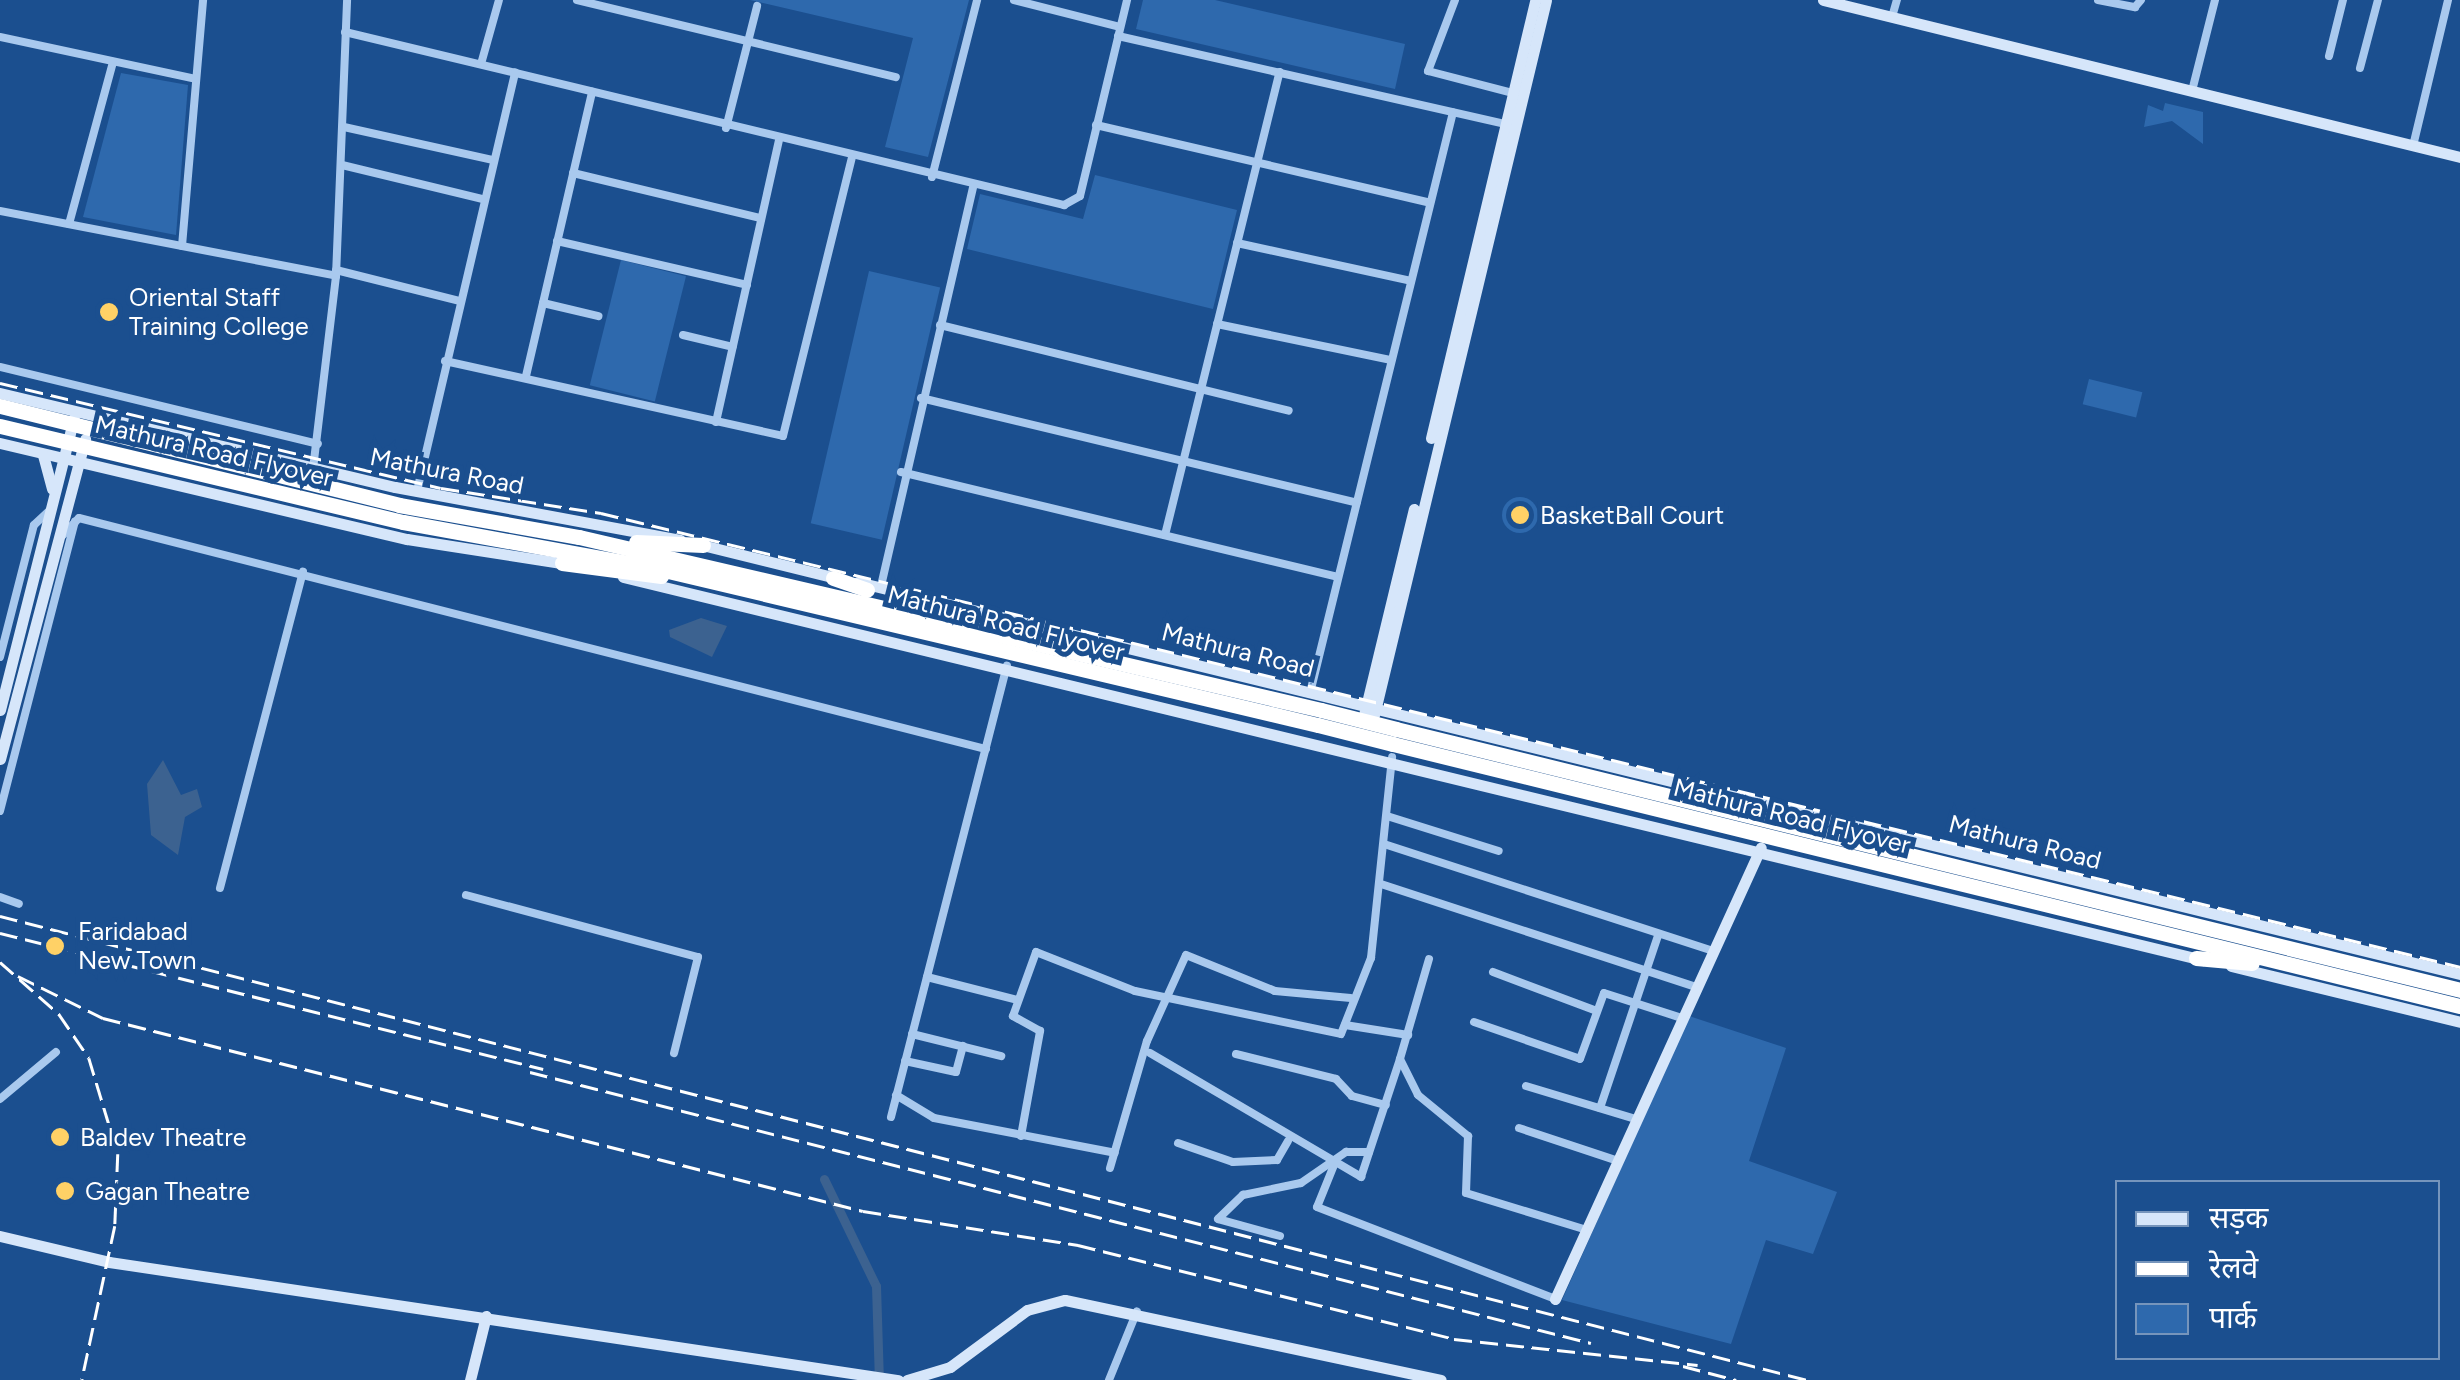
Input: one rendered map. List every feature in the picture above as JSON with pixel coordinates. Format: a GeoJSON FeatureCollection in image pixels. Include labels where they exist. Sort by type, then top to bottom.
{"type":"FeatureCollection","features":[{"type":"Feature","properties":{"kind":"highway","name":"Mathura Road Flyover"},"geometry":{"type":"LineString","coordinates":[[0,406],[399,504],[606,542]]}},
{"type":"Feature","properties":{"kind":"highway","name":"Mathura Road Flyover"},"geometry":{"type":"LineString","coordinates":[[0,426],[403,522],[700,577],[2460,990]]}},
{"type":"Feature","properties":{"kind":"highway"},"geometry":{"type":"LineString","coordinates":[[606,542],[703,546]]}},
{"type":"Feature","properties":{"kind":"highway"},"geometry":{"type":"LineString","coordinates":[[606,542],[926,613]]}},
{"type":"Feature","properties":{"kind":"highway"},"geometry":{"type":"LineString","coordinates":[[562,563],[700,577]]}},
{"type":"Feature","properties":{"kind":"highway"},"geometry":{"type":"LineString","coordinates":[[832,578],[926,613]]}},
{"type":"Feature","properties":{"kind":"highway","name":"Mathura Road Flyover"},"geometry":{"type":"LineString","coordinates":[[926,613],[2286,964]]}},
{"type":"Feature","properties":{"kind":"highway"},"geometry":{"type":"LineString","coordinates":[[2196,958],[2286,964],[2460,1006]]}},
{"type":"Feature","properties":{"kind":"main road"},"geometry":{"type":"LineString","coordinates":[[1510,125],[1513,93],[1536,0]]}},
{"type":"Feature","properties":{"kind":"main road"},"geometry":{"type":"LineString","coordinates":[[1361,749],[1510,125],[1546,0]]}},
{"type":"Feature","properties":{"kind":"main road"},"geometry":{"type":"LineString","coordinates":[[1823,0],[2460,157]]}},
{"type":"Feature","properties":{"kind":"main road","name":"Mathura Road"},"geometry":{"type":"LineString","coordinates":[[0,393],[313,469],[703,546],[880,586],[2460,974]]}},
{"type":"Feature","properties":{"kind":"main road"},"geometry":{"type":"LineString","coordinates":[[22,449],[44,424],[31,401]]}},
{"type":"Feature","properties":{"kind":"main road"},"geometry":{"type":"LineString","coordinates":[[0,758],[50,564],[52,508],[75,412]]}},
{"type":"Feature","properties":{"kind":"main road"},"geometry":{"type":"LineString","coordinates":[[0,710],[91,415]]}},
{"type":"Feature","properties":{"kind":"main road"},"geometry":{"type":"LineString","coordinates":[[118,473],[111,450],[131,425]]}},
{"type":"Feature","properties":{"kind":"main road"},"geometry":{"type":"LineString","coordinates":[[0,443],[407,539],[562,563],[1008,665],[2460,1022]]}},
{"type":"Feature","properties":{"kind":"main road"},"geometry":{"type":"LineString","coordinates":[[43,455],[52,508]]}},
{"type":"Feature","properties":{"kind":"main road"},"geometry":{"type":"LineString","coordinates":[[71,488],[100,469]]}},
{"type":"Feature","properties":{"kind":"main road"},"geometry":{"type":"LineString","coordinates":[[1555,1299],[1761,848]]}},
{"type":"Feature","properties":{"kind":"main road"},"geometry":{"type":"LineString","coordinates":[[0,1236],[110,1262],[892,1379]]}},
{"type":"Feature","properties":{"kind":"main road"},"geometry":{"type":"LineString","coordinates":[[908,1380],[950,1368],[1048,1302],[1138,1312],[1441,1380]]}},
{"type":"Feature","properties":{"kind":"main road"},"geometry":{"type":"LineString","coordinates":[[470,1380],[486,1316]]}},
{"type":"Feature","properties":{"kind":"street"},"geometry":{"type":"LineString","coordinates":[[182,246],[203,0]]}},
{"type":"Feature","properties":{"kind":"street"},"geometry":{"type":"LineString","coordinates":[[313,469],[336,273],[347,0]]}},
{"type":"Feature","properties":{"kind":"street"},"geometry":{"type":"LineString","coordinates":[[481,64],[499,0]]}},
{"type":"Feature","properties":{"kind":"street"},"geometry":{"type":"LineString","coordinates":[[576,0],[896,77]]}},
{"type":"Feature","properties":{"kind":"street"},"geometry":{"type":"LineString","coordinates":[[932,178],[977,0]]}},
{"type":"Feature","properties":{"kind":"street"},"geometry":{"type":"LineString","coordinates":[[1014,0],[1119,32],[1510,125]]}},
{"type":"Feature","properties":{"kind":"street"},"geometry":{"type":"LineString","coordinates":[[345,32],[932,178],[1072,204],[1127,0]]}},
{"type":"Feature","properties":{"kind":"street"},"geometry":{"type":"LineString","coordinates":[[1455,0],[1428,72],[1513,93]]}},
{"type":"Feature","properties":{"kind":"street"},"geometry":{"type":"LineString","coordinates":[[1892,17],[1897,0]]}},
{"type":"Feature","properties":{"kind":"street"},"geometry":{"type":"LineString","coordinates":[[2098,0],[2135,7],[2141,0]]}},
{"type":"Feature","properties":{"kind":"street"},"geometry":{"type":"LineString","coordinates":[[2192,91],[2215,0]]}},
{"type":"Feature","properties":{"kind":"street"},"geometry":{"type":"LineString","coordinates":[[2329,56],[2343,0]]}},
{"type":"Feature","properties":{"kind":"street"},"geometry":{"type":"LineString","coordinates":[[2360,68],[2378,0]]}},
{"type":"Feature","properties":{"kind":"street"},"geometry":{"type":"LineString","coordinates":[[2414,146],[2448,0]]}},
{"type":"Feature","properties":{"kind":"street"},"geometry":{"type":"LineString","coordinates":[[726,128],[757,6]]}},
{"type":"Feature","properties":{"kind":"street"},"geometry":{"type":"LineString","coordinates":[[0,37],[196,80]]}},
{"type":"Feature","properties":{"kind":"street"},"geometry":{"type":"LineString","coordinates":[[69,224],[112,62]]}},
{"type":"Feature","properties":{"kind":"street"},"geometry":{"type":"LineString","coordinates":[[416,491],[515,72]]}},
{"type":"Feature","properties":{"kind":"street"},"geometry":{"type":"LineString","coordinates":[[1165,536],[1280,72]]}},
{"type":"Feature","properties":{"kind":"street"},"geometry":{"type":"LineString","coordinates":[[526,376],[592,92]]}},
{"type":"Feature","properties":{"kind":"street"},"geometry":{"type":"LineString","coordinates":[[1310,693],[1452,112]]}},
{"type":"Feature","properties":{"kind":"street"},"geometry":{"type":"LineString","coordinates":[[1096,124],[1430,203]]}},
{"type":"Feature","properties":{"kind":"street"},"geometry":{"type":"LineString","coordinates":[[344,127],[493,160]]}},
{"type":"Feature","properties":{"kind":"street"},"geometry":{"type":"LineString","coordinates":[[716,422],[779,141]]}},
{"type":"Feature","properties":{"kind":"street"},"geometry":{"type":"LineString","coordinates":[[445,361],[526,376],[716,422],[786,432],[852,158]]}},
{"type":"Feature","properties":{"kind":"street"},"geometry":{"type":"LineString","coordinates":[[342,165],[483,199]]}},
{"type":"Feature","properties":{"kind":"street"},"geometry":{"type":"LineString","coordinates":[[573,173],[762,218]]}},
{"type":"Feature","properties":{"kind":"street"},"geometry":{"type":"LineString","coordinates":[[880,586],[902,472],[972,187]]}},
{"type":"Feature","properties":{"kind":"street"},"geometry":{"type":"LineString","coordinates":[[0,211],[336,273],[459,301]]}},
{"type":"Feature","properties":{"kind":"street"},"geometry":{"type":"LineString","coordinates":[[557,241],[747,285]]}},
{"type":"Feature","properties":{"kind":"street"},"geometry":{"type":"LineString","coordinates":[[1237,242],[1411,281]]}},
{"type":"Feature","properties":{"kind":"street"},"geometry":{"type":"LineString","coordinates":[[543,303],[598,316]]}},
{"type":"Feature","properties":{"kind":"street"},"geometry":{"type":"LineString","coordinates":[[1217,324],[1391,360]]}},
{"type":"Feature","properties":{"kind":"street"},"geometry":{"type":"LineString","coordinates":[[940,325],[1290,411]]}},
{"type":"Feature","properties":{"kind":"street"},"geometry":{"type":"LineString","coordinates":[[683,334],[733,347]]}},
{"type":"Feature","properties":{"kind":"street"},"geometry":{"type":"LineString","coordinates":[[0,367],[318,444]]}},
{"type":"Feature","properties":{"kind":"street"},"geometry":{"type":"LineString","coordinates":[[922,398],[1357,502]]}},
{"type":"Feature","properties":{"kind":"street"},"geometry":{"type":"LineString","coordinates":[[902,472],[1337,577]]}},
{"type":"Feature","properties":{"kind":"street"},"geometry":{"type":"LineString","coordinates":[[0,657],[34,524],[52,508]]}},
{"type":"Feature","properties":{"kind":"street"},"geometry":{"type":"LineString","coordinates":[[48,548],[76,518]]}},
{"type":"Feature","properties":{"kind":"street"},"geometry":{"type":"LineString","coordinates":[[76,518],[303,572],[986,749]]}},
{"type":"Feature","properties":{"kind":"street"},"geometry":{"type":"LineString","coordinates":[[0,811],[76,518]]}},
{"type":"Feature","properties":{"kind":"street"},"geometry":{"type":"LineString","coordinates":[[220,888],[303,572]]}},
{"type":"Feature","properties":{"kind":"street"},"geometry":{"type":"LineString","coordinates":[[891,1117],[1008,665]]}},
{"type":"Feature","properties":{"kind":"street"},"geometry":{"type":"LineString","coordinates":[[1021,1136],[1040,1030],[1014,1018],[1036,952],[1166,996],[1334,1037],[1345,1025],[1351,998],[1371,958],[1392,757]]}},
{"type":"Feature","properties":{"kind":"street"},"geometry":{"type":"LineString","coordinates":[[1387,816],[1499,851]]}},
{"type":"Feature","properties":{"kind":"street"},"geometry":{"type":"LineString","coordinates":[[1384,844],[1658,936],[1714,951]]}},
{"type":"Feature","properties":{"kind":"street"},"geometry":{"type":"LineString","coordinates":[[1380,884],[1696,986]]}},
{"type":"Feature","properties":{"kind":"street"},"geometry":{"type":"LineString","coordinates":[[466,895],[698,956],[674,1053]]}},
{"type":"Feature","properties":{"kind":"street"},"geometry":{"type":"LineString","coordinates":[[0,897],[19,904]]}},
{"type":"Feature","properties":{"kind":"street"},"geometry":{"type":"LineString","coordinates":[[1600,1108],[1658,936]]}},
{"type":"Feature","properties":{"kind":"street"},"geometry":{"type":"LineString","coordinates":[[1110,1168],[1166,996],[1186,955],[1275,991],[1351,998]]}},
{"type":"Feature","properties":{"kind":"street"},"geometry":{"type":"LineString","coordinates":[[1150,1053],[1288,1141],[1364,1177],[1429,959]]}},
{"type":"Feature","properties":{"kind":"street"},"geometry":{"type":"LineString","coordinates":[[1492,972],[1597,1010]]}},
{"type":"Feature","properties":{"kind":"street"},"geometry":{"type":"LineString","coordinates":[[927,977],[1018,1000]]}},
{"type":"Feature","properties":{"kind":"street"},"geometry":{"type":"LineString","coordinates":[[1474,1022],[1580,1059],[1604,992],[1682,1018]]}},
{"type":"Feature","properties":{"kind":"street"},"geometry":{"type":"LineString","coordinates":[[1345,1025],[1408,1035]]}},
{"type":"Feature","properties":{"kind":"street"},"geometry":{"type":"LineString","coordinates":[[912,1034],[1001,1056]]}},
{"type":"Feature","properties":{"kind":"street"},"geometry":{"type":"LineString","coordinates":[[905,1062],[956,1072],[963,1046]]}},
{"type":"Feature","properties":{"kind":"street"},"geometry":{"type":"LineString","coordinates":[[0,1098],[56,1052]]}},
{"type":"Feature","properties":{"kind":"street"},"geometry":{"type":"LineString","coordinates":[[1236,1054],[1336,1079],[1350,1095],[1386,1105]]}},
{"type":"Feature","properties":{"kind":"street"},"geometry":{"type":"LineString","coordinates":[[1400,1059],[1418,1094],[1468,1136],[1467,1194],[1584,1229]]}},
{"type":"Feature","properties":{"kind":"street"},"geometry":{"type":"LineString","coordinates":[[1526,1086],[1635,1119]]}},
{"type":"Feature","properties":{"kind":"street"},"geometry":{"type":"LineString","coordinates":[[896,1095],[934,1118],[1115,1154]]}},
{"type":"Feature","properties":{"kind":"street"},"geometry":{"type":"LineString","coordinates":[[1519,1128],[1616,1160]]}},
{"type":"Feature","properties":{"kind":"street"},"geometry":{"type":"LineString","coordinates":[[1178,1144],[1233,1162],[1277,1160],[1288,1141]]}},
{"type":"Feature","properties":{"kind":"street"},"geometry":{"type":"LineString","coordinates":[[1280,1236],[1218,1219],[1236,1198],[1301,1182],[1330,1164],[1369,1152]]}},
{"type":"Feature","properties":{"kind":"street"},"geometry":{"type":"LineString","coordinates":[[1330,1164],[1317,1208],[1486,1280],[1555,1299]]}},
{"type":"Feature","properties":{"kind":"street"},"geometry":{"type":"LineString","coordinates":[[1109,1380],[1138,1312]]}},
{"type":"Feature","properties":{"kind":"green space"},"geometry":{"type":"Polygon","coordinates":[[[750,0],[969,0],[928,157],[885,147],[913,38],[750,0]]]}},
{"type":"Feature","properties":{"kind":"green space"},"geometry":{"type":"Polygon","coordinates":[[[1143,0],[1215,0],[1405,44],[1395,89],[1136,29],[1143,0]]]}},
{"type":"Feature","properties":{"kind":"green space"},"geometry":{"type":"Polygon","coordinates":[[[121,73],[188,85],[176,235],[83,217],[121,73]]]}},
{"type":"Feature","properties":{"kind":"green space"},"geometry":{"type":"Polygon","coordinates":[[[2165,103],[2203,112],[2203,144],[2172,121],[2144,127],[2148,105],[2163,111],[2165,103]]]}},
{"type":"Feature","properties":{"kind":"green space"},"geometry":{"type":"Polygon","coordinates":[[[1095,175],[1237,210],[1213,309],[967,249],[980,194],[1083,219],[1095,175]]]}},
{"type":"Feature","properties":{"kind":"green space"},"geometry":{"type":"Polygon","coordinates":[[[621,260],[686,276],[655,401],[590,385],[621,260]]]}},
{"type":"Feature","properties":{"kind":"green space"},"geometry":{"type":"Polygon","coordinates":[[[869,271],[940,287],[882,540],[811,523],[869,271]]]}},
{"type":"Feature","properties":{"kind":"green space"},"geometry":{"type":"Polygon","coordinates":[[[2089,379],[2142,392],[2136,418],[2083,404],[2089,379]]]}},
{"type":"Feature","properties":{"kind":"green space","name":"BasketBall Court"},"geometry":{"type":"Polygon","coordinates":[[[1520,497],[1533,502],[1538,515],[1533,528],[1520,533],[1507,528],[1502,515],[1507,502],[1520,497]]]}},
{"type":"Feature","properties":{"kind":"green space"},"geometry":{"type":"Polygon","coordinates":[[[1689,1016],[1786,1048],[1749,1161],[1837,1192],[1813,1254],[1766,1240],[1731,1344],[1562,1300],[1689,1016]]]}},
{"type":"Feature","properties":{"kind":"shaded area"},"geometry":{"type":"Polygon","coordinates":[[[701,618],[727,626],[712,657],[670,637],[669,630],[701,618]]]}},
{"type":"Feature","properties":{"kind":"shaded area"},"geometry":{"type":"Polygon","coordinates":[[[163,760],[181,795],[197,789],[202,807],[185,817],[178,855],[151,835],[147,784],[163,760]]]}},
{"type":"Feature","properties":{"kind":"waterway"},"geometry":{"type":"LineString","coordinates":[[824,1179],[876,1286],[879,1380]]}},
{"type":"Feature","properties":{"kind":"railway"},"geometry":{"type":"LineString","coordinates":[[0,383],[441,488],[601,513],[2460,967]]}},
{"type":"Feature","properties":{"kind":"railway"},"geometry":{"type":"LineString","coordinates":[[0,916],[1807,1380]]}},
{"type":"Feature","properties":{"kind":"railway"},"geometry":{"type":"LineString","coordinates":[[0,933],[543,1069]]}},
{"type":"Feature","properties":{"kind":"railway"},"geometry":{"type":"LineString","coordinates":[[0,962],[59,1014],[89,1058],[118,1154],[115,1226],[82,1380]]}},
{"type":"Feature","properties":{"kind":"railway"},"geometry":{"type":"LineString","coordinates":[[18,976],[103,1018],[863,1211],[1078,1245],[1454,1339],[1698,1365]]}},
{"type":"Feature","properties":{"kind":"railway"},"geometry":{"type":"LineString","coordinates":[[530,1072],[1591,1343]]}},
{"type":"Feature","properties":{"kind":"railway"},"geometry":{"type":"LineString","coordinates":[[1683,1366],[1736,1380]]}},
{"type":"Feature","properties":{"kind":"place","name":"Oriental Staff Training College"},"geometry":{"type":"Point","coordinates":[109,312]}},
{"type":"Feature","properties":{"kind":"place","name":"BasketBall Court"},"geometry":{"type":"Point","coordinates":[1520,515]}},
{"type":"Feature","properties":{"kind":"place","name":"Faridabad New Town"},"geometry":{"type":"Point","coordinates":[55,946]}},
{"type":"Feature","properties":{"kind":"place","name":"Baldev Theatre"},"geometry":{"type":"Point","coordinates":[60,1137]}},
{"type":"Feature","properties":{"kind":"place","name":"Gagan Theatre"},"geometry":{"type":"Point","coordinates":[65,1191]}}]}
